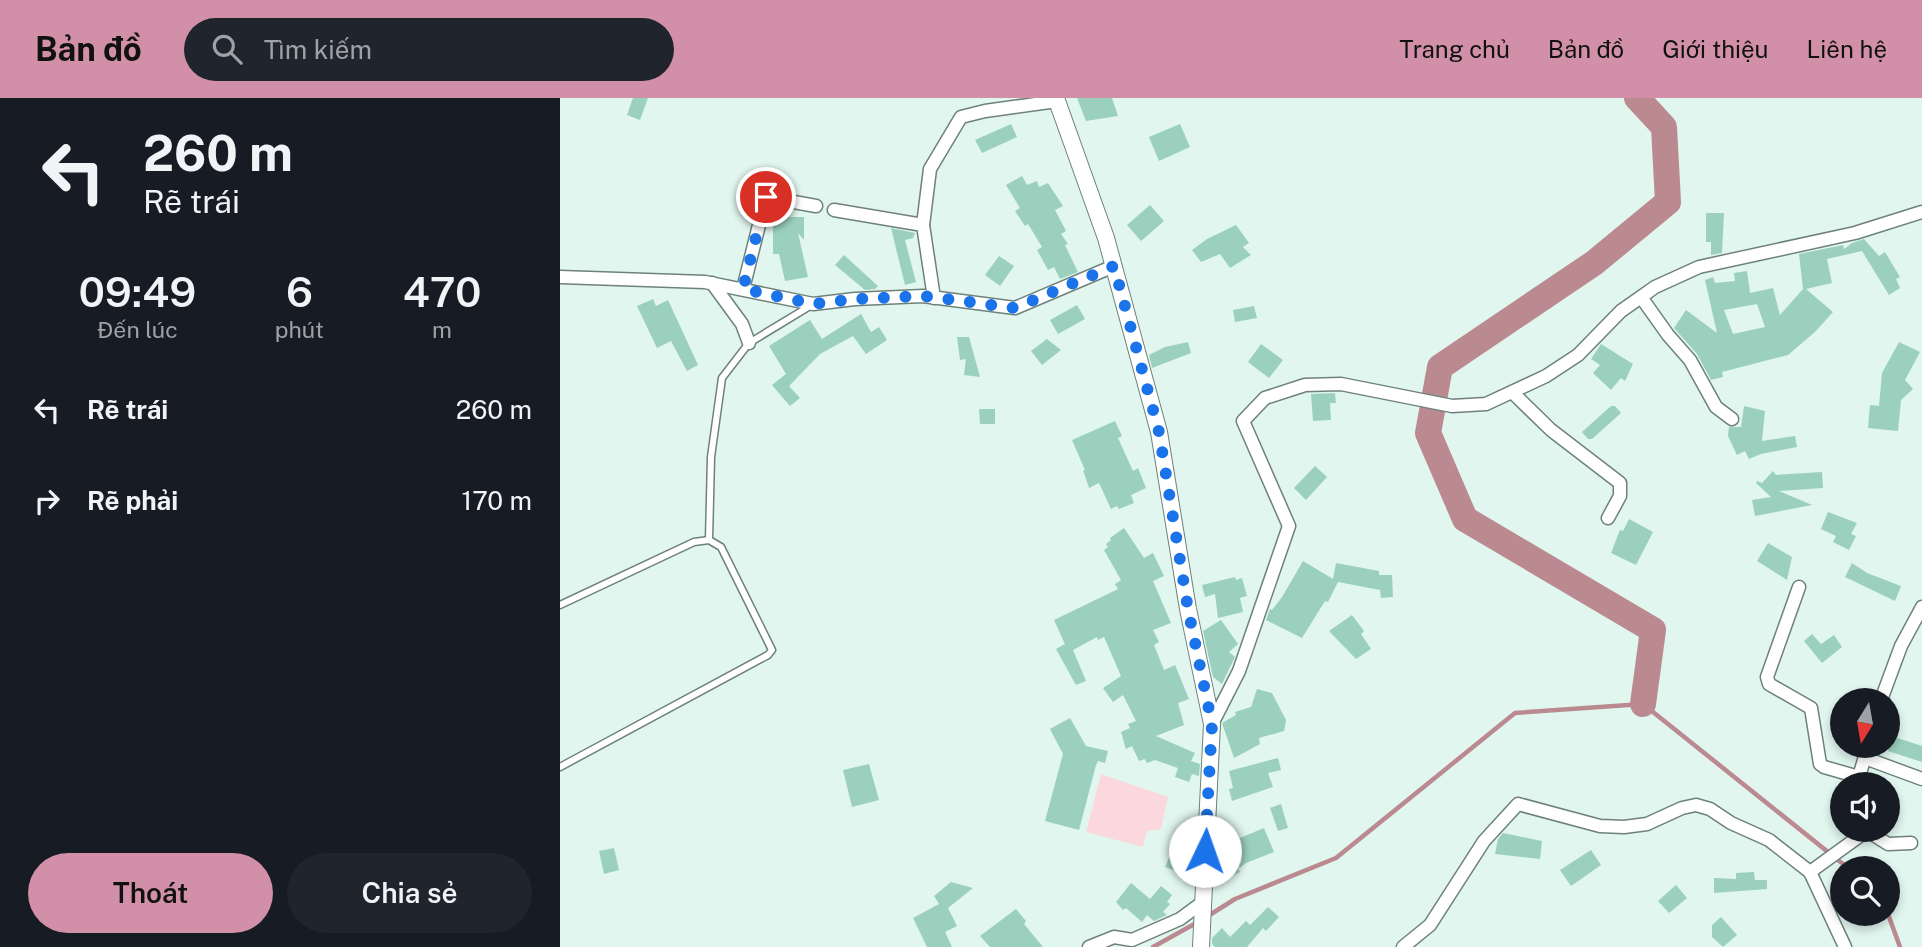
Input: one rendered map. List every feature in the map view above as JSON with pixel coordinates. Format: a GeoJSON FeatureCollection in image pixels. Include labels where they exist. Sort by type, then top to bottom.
{"type":"FeatureCollection","features":[{"type":"Feature","properties":{"kind":"street"},"geometry":{"type":"LineString","coordinates":[[933,298],[923,225],[930,169],[961,117],[1057,100],[1114,266],[1159,432],[1188,609],[1212,724],[1201,947]]}},
{"type":"Feature","properties":{"kind":"street"},"geometry":{"type":"LineString","coordinates":[[743,289],[766,197],[816,206]]}},
{"type":"Feature","properties":{"kind":"street"},"geometry":{"type":"LineString","coordinates":[[834,210],[923,225]]}},
{"type":"Feature","properties":{"kind":"street"},"geometry":{"type":"LineString","coordinates":[[1212,724],[1239,671],[1289,526],[1243,421],[1265,398],[1306,384],[1340,384],[1452,406],[1486,404],[1514,393],[1578,355],[1621,311],[1655,287],[1699,267],[1855,233],[1922,212]]}},
{"type":"Feature","properties":{"kind":"street"},"geometry":{"type":"LineString","coordinates":[[560,277],[712,283],[813,304],[855,299],[933,298],[1015,308],[1114,266]]}},
{"type":"Feature","properties":{"kind":"street"},"geometry":{"type":"LineString","coordinates":[[712,283],[742,324],[748,343]]}},
{"type":"Feature","properties":{"kind":"street"},"geometry":{"type":"LineString","coordinates":[[1641,297],[1690,360],[1716,407],[1732,419]]}},
{"type":"Feature","properties":{"kind":"street"},"geometry":{"type":"LineString","coordinates":[[1514,393],[1551,430],[1620,483],[1620,496],[1608,518]]}},
{"type":"Feature","properties":{"kind":"street"},"geometry":{"type":"LineString","coordinates":[[1799,587],[1767,677],[1769,684],[1811,708],[1820,764],[1836,772]]}},
{"type":"Feature","properties":{"kind":"street"},"geometry":{"type":"LineString","coordinates":[[1885,688],[1901,646],[1922,607]]}},
{"type":"Feature","properties":{"kind":"street"},"geometry":{"type":"LineString","coordinates":[[1879,758],[1922,779]]}},
{"type":"Feature","properties":{"kind":"street"},"geometry":{"type":"LineString","coordinates":[[1403,947],[1430,925],[1484,841],[1518,804],[1600,826],[1624,827],[1647,824],[1676,810],[1696,805],[1769,840],[1810,872],[1845,947]]}},
{"type":"Feature","properties":{"kind":"street"},"geometry":{"type":"LineString","coordinates":[[1810,872],[1853,842]]}},
{"type":"Feature","properties":{"kind":"street"},"geometry":{"type":"LineString","coordinates":[[1885,842],[1911,843]]}},
{"type":"Feature","properties":{"kind":"street"},"geometry":{"type":"LineString","coordinates":[[1089,947],[1105,939],[1132,940],[1180,919],[1192,907],[1203,905]]}},
{"type":"Feature","properties":{"kind":"lane"},"geometry":{"type":"LineString","coordinates":[[709,540],[711,457],[722,378],[748,343],[813,304]]}},
{"type":"Feature","properties":{"kind":"lane"},"geometry":{"type":"LineString","coordinates":[[560,605],[694,542],[709,540],[722,547],[772,650],[771,653],[560,767]]}},
{"type":"Feature","properties":{"kind":"shaded area"},"geometry":{"type":"Polygon","coordinates":[[[1101,774],[1168,797],[1161,829],[1147,831],[1143,847],[1086,832],[1101,774]]]}},
{"type":"Feature","properties":{"kind":"building"},"geometry":{"type":"Polygon","coordinates":[[[633,98],[648,98],[640,120],[627,115],[633,98]]]}},
{"type":"Feature","properties":{"kind":"building"},"geometry":{"type":"Polygon","coordinates":[[[1077,98],[1112,98],[1118,116],[1086,121],[1077,98]]]}},
{"type":"Feature","properties":{"kind":"building"},"geometry":{"type":"Polygon","coordinates":[[[1011,124],[1017,137],[982,153],[975,140],[1011,124]]]}},
{"type":"Feature","properties":{"kind":"building"},"geometry":{"type":"Polygon","coordinates":[[[1180,124],[1190,147],[1159,161],[1149,137],[1180,124]]]}},
{"type":"Feature","properties":{"kind":"building"},"geometry":{"type":"Polygon","coordinates":[[[1022,176],[1027,185],[1037,181],[1039,187],[1048,183],[1063,206],[1055,210],[1066,231],[1061,234],[1068,244],[1065,245],[1078,272],[1060,279],[1054,267],[1048,270],[1037,250],[1042,247],[1028,224],[1025,226],[1015,211],[1020,208],[1006,185],[1022,176]]]}},
{"type":"Feature","properties":{"kind":"building"},"geometry":{"type":"Polygon","coordinates":[[[1150,205],[1164,221],[1141,241],[1127,225],[1150,205]]]}},
{"type":"Feature","properties":{"kind":"building"},"geometry":{"type":"Polygon","coordinates":[[[1706,213],[1724,213],[1722,253],[1711,255],[1711,242],[1706,242],[1706,213]]]}},
{"type":"Feature","properties":{"kind":"building"},"geometry":{"type":"Polygon","coordinates":[[[773,217],[804,217],[804,240],[798,233],[808,277],[785,281],[779,254],[773,254],[773,217]]]}},
{"type":"Feature","properties":{"kind":"building"},"geometry":{"type":"Polygon","coordinates":[[[1236,225],[1249,243],[1243,247],[1251,255],[1230,268],[1220,254],[1201,262],[1192,250],[1207,239],[1236,225]]]}},
{"type":"Feature","properties":{"kind":"building"},"geometry":{"type":"Polygon","coordinates":[[[891,228],[915,233],[913,238],[905,240],[916,282],[905,285],[891,228]]]}},
{"type":"Feature","properties":{"kind":"building"},"geometry":{"type":"Polygon","coordinates":[[[1864,239],[1879,256],[1885,252],[1900,277],[1896,279],[1900,288],[1889,295],[1862,251],[1827,259],[1832,283],[1806,289],[1833,312],[1788,355],[1722,372],[1723,377],[1711,380],[1697,354],[1674,328],[1686,310],[1717,333],[1705,280],[1713,277],[1715,283],[1735,281],[1734,273],[1747,271],[1750,293],[1773,288],[1780,315],[1803,289],[1799,254],[1843,245],[1844,249],[1864,239]],[[1757,304],[1724,310],[1733,334],[1765,327],[1757,304]]]}},
{"type":"Feature","properties":{"kind":"building"},"geometry":{"type":"Polygon","coordinates":[[[844,255],[878,286],[875,289],[865,290],[835,265],[844,255]]]}},
{"type":"Feature","properties":{"kind":"building"},"geometry":{"type":"Polygon","coordinates":[[[999,256],[1014,266],[1000,286],[985,275],[999,256]]]}},
{"type":"Feature","properties":{"kind":"building"},"geometry":{"type":"Polygon","coordinates":[[[653,299],[656,306],[668,300],[698,365],[687,371],[671,341],[657,348],[637,306],[653,299]]]}},
{"type":"Feature","properties":{"kind":"building"},"geometry":{"type":"Polygon","coordinates":[[[1077,305],[1085,319],[1058,334],[1050,320],[1077,305]]]}},
{"type":"Feature","properties":{"kind":"building"},"geometry":{"type":"Polygon","coordinates":[[[1254,306],[1257,318],[1235,322],[1233,310],[1254,306]]]}},
{"type":"Feature","properties":{"kind":"building"},"geometry":{"type":"Polygon","coordinates":[[[861,314],[871,332],[879,327],[887,340],[866,354],[853,336],[820,354],[789,386],[800,398],[790,406],[772,385],[786,374],[769,346],[810,320],[822,339],[861,314]]]}},
{"type":"Feature","properties":{"kind":"building"},"geometry":{"type":"Polygon","coordinates":[[[957,337],[969,337],[980,377],[964,375],[966,359],[960,360],[957,337]]]}},
{"type":"Feature","properties":{"kind":"building"},"geometry":{"type":"Polygon","coordinates":[[[1047,339],[1061,350],[1042,365],[1031,351],[1047,339]]]}},
{"type":"Feature","properties":{"kind":"building"},"geometry":{"type":"Polygon","coordinates":[[[1188,342],[1191,353],[1152,368],[1149,355],[1165,347],[1188,342]]]}},
{"type":"Feature","properties":{"kind":"building"},"geometry":{"type":"Polygon","coordinates":[[[1899,342],[1920,352],[1905,380],[1913,389],[1901,400],[1898,431],[1868,428],[1870,405],[1879,406],[1882,373],[1899,342]]]}},
{"type":"Feature","properties":{"kind":"building"},"geometry":{"type":"Polygon","coordinates":[[[1261,344],[1283,360],[1269,378],[1248,362],[1261,344]]]}},
{"type":"Feature","properties":{"kind":"building"},"geometry":{"type":"Polygon","coordinates":[[[1601,344],[1633,364],[1625,381],[1621,378],[1611,390],[1593,373],[1600,365],[1591,359],[1601,344]]]}},
{"type":"Feature","properties":{"kind":"building"},"geometry":{"type":"Polygon","coordinates":[[[1335,393],[1336,403],[1330,403],[1331,420],[1313,421],[1311,394],[1335,393]]]}},
{"type":"Feature","properties":{"kind":"building"},"geometry":{"type":"Polygon","coordinates":[[[1611,406],[1615,406],[1621,413],[1592,439],[1588,439],[1582,432],[1611,406]]]}},
{"type":"Feature","properties":{"kind":"building"},"geometry":{"type":"Polygon","coordinates":[[[1744,406],[1765,411],[1762,441],[1795,436],[1797,447],[1749,459],[1745,451],[1737,455],[1728,436],[1729,427],[1741,427],[1744,406]]]}},
{"type":"Feature","properties":{"kind":"building"},"geometry":{"type":"Polygon","coordinates":[[[979,409],[995,409],[995,424],[980,424],[979,409]]]}},
{"type":"Feature","properties":{"kind":"building"},"geometry":{"type":"Polygon","coordinates":[[[1115,421],[1122,436],[1118,438],[1133,471],[1138,468],[1146,488],[1131,495],[1134,503],[1111,509],[1099,483],[1089,488],[1085,470],[1072,440],[1115,421]]]}},
{"type":"Feature","properties":{"kind":"building"},"geometry":{"type":"Polygon","coordinates":[[[1315,466],[1327,477],[1306,500],[1294,488],[1315,466]]]}},
{"type":"Feature","properties":{"kind":"building"},"geometry":{"type":"Polygon","coordinates":[[[1773,471],[1776,475],[1822,472],[1823,488],[1779,491],[1812,505],[1755,516],[1752,500],[1771,497],[1756,483],[1762,483],[1773,471]]]}},
{"type":"Feature","properties":{"kind":"building"},"geometry":{"type":"Polygon","coordinates":[[[1828,512],[1857,523],[1851,534],[1856,536],[1849,550],[1833,542],[1836,536],[1821,529],[1828,512]]]}},
{"type":"Feature","properties":{"kind":"building"},"geometry":{"type":"Polygon","coordinates":[[[1629,519],[1653,532],[1636,565],[1611,553],[1620,530],[1623,531],[1629,519]]]}},
{"type":"Feature","properties":{"kind":"building"},"geometry":{"type":"Polygon","coordinates":[[[1124,528],[1144,558],[1153,553],[1164,576],[1153,581],[1171,623],[1153,630],[1159,642],[1154,645],[1164,670],[1175,665],[1189,699],[1178,703],[1184,725],[1156,736],[1195,753],[1191,761],[1200,764],[1199,776],[1192,774],[1189,782],[1175,777],[1178,768],[1155,760],[1147,763],[1145,759],[1139,761],[1132,746],[1126,749],[1121,732],[1130,728],[1128,724],[1136,721],[1123,695],[1113,702],[1103,688],[1121,676],[1104,637],[1098,640],[1097,637],[1073,650],[1086,681],[1076,685],[1056,649],[1065,644],[1054,620],[1118,589],[1115,584],[1121,580],[1104,550],[1108,547],[1106,544],[1110,538],[1124,528]]]}},
{"type":"Feature","properties":{"kind":"building"},"geometry":{"type":"Polygon","coordinates":[[[1768,543],[1792,557],[1787,580],[1757,561],[1768,543]]]}},
{"type":"Feature","properties":{"kind":"building"},"geometry":{"type":"Polygon","coordinates":[[[1303,561],[1333,579],[1336,563],[1379,571],[1379,575],[1392,575],[1393,597],[1381,598],[1380,590],[1338,582],[1328,602],[1325,601],[1302,638],[1266,620],[1270,609],[1272,610],[1282,597],[1303,561]]]}},
{"type":"Feature","properties":{"kind":"building"},"geometry":{"type":"Polygon","coordinates":[[[1852,563],[1867,573],[1901,586],[1895,601],[1845,577],[1852,563]]]}},
{"type":"Feature","properties":{"kind":"building"},"geometry":{"type":"Polygon","coordinates":[[[1235,577],[1236,580],[1242,578],[1247,596],[1240,598],[1243,612],[1218,618],[1215,594],[1205,597],[1202,585],[1235,577]]]}},
{"type":"Feature","properties":{"kind":"building"},"geometry":{"type":"Polygon","coordinates":[[[1352,615],[1364,631],[1361,634],[1371,649],[1356,659],[1329,631],[1352,615]]]}},
{"type":"Feature","properties":{"kind":"building"},"geometry":{"type":"Polygon","coordinates":[[[1221,620],[1238,644],[1229,652],[1235,657],[1222,684],[1213,677],[1203,631],[1221,620]]]}},
{"type":"Feature","properties":{"kind":"building"},"geometry":{"type":"Polygon","coordinates":[[[1812,634],[1821,644],[1834,635],[1842,647],[1822,663],[1804,641],[1812,634]]]}},
{"type":"Feature","properties":{"kind":"building"},"geometry":{"type":"Polygon","coordinates":[[[1257,689],[1272,693],[1286,720],[1284,731],[1259,738],[1260,744],[1234,758],[1222,723],[1236,715],[1235,712],[1251,707],[1257,689]]]}},
{"type":"Feature","properties":{"kind":"building"},"geometry":{"type":"Polygon","coordinates":[[[1070,718],[1086,746],[1108,751],[1105,763],[1098,761],[1096,765],[1079,830],[1045,821],[1063,754],[1050,729],[1070,718]]]}},
{"type":"Feature","properties":{"kind":"building"},"geometry":{"type":"Polygon","coordinates":[[[1900,739],[1922,746],[1922,762],[1900,755],[1900,739]]]}},
{"type":"Feature","properties":{"kind":"building"},"geometry":{"type":"Polygon","coordinates":[[[1278,758],[1281,770],[1268,773],[1273,787],[1232,801],[1229,789],[1233,788],[1229,771],[1278,758]]]}},
{"type":"Feature","properties":{"kind":"building"},"geometry":{"type":"Polygon","coordinates":[[[869,764],[879,800],[852,807],[843,770],[869,764]]]}},
{"type":"Feature","properties":{"kind":"building"},"geometry":{"type":"Polygon","coordinates":[[[1281,804],[1288,828],[1278,831],[1270,808],[1281,804]]]}},
{"type":"Feature","properties":{"kind":"building"},"geometry":{"type":"Polygon","coordinates":[[[1264,828],[1274,852],[1246,863],[1238,869],[1240,872],[1228,878],[1216,857],[1216,848],[1264,828]]]}},
{"type":"Feature","properties":{"kind":"building"},"geometry":{"type":"Polygon","coordinates":[[[1503,833],[1542,841],[1540,859],[1495,854],[1498,839],[1503,833]]]}},
{"type":"Feature","properties":{"kind":"building"},"geometry":{"type":"Polygon","coordinates":[[[614,848],[619,870],[604,874],[599,851],[614,848]]]}},
{"type":"Feature","properties":{"kind":"building"},"geometry":{"type":"Polygon","coordinates":[[[1173,848],[1195,857],[1190,877],[1165,867],[1173,848]]]}},
{"type":"Feature","properties":{"kind":"building"},"geometry":{"type":"Polygon","coordinates":[[[1591,850],[1601,865],[1571,886],[1560,870],[1591,850]]]}},
{"type":"Feature","properties":{"kind":"building"},"geometry":{"type":"Polygon","coordinates":[[[1754,872],[1755,880],[1767,880],[1767,889],[1714,893],[1714,878],[1736,879],[1736,873],[1754,872]]]}},
{"type":"Feature","properties":{"kind":"building"},"geometry":{"type":"Polygon","coordinates":[[[951,882],[973,888],[948,908],[957,926],[945,932],[952,947],[927,947],[913,918],[939,904],[934,896],[951,882]]]}},
{"type":"Feature","properties":{"kind":"building"},"geometry":{"type":"Polygon","coordinates":[[[1131,883],[1150,899],[1161,886],[1172,895],[1167,902],[1170,904],[1163,912],[1167,915],[1154,921],[1147,915],[1142,922],[1126,908],[1123,910],[1116,902],[1131,883]]]}},
{"type":"Feature","properties":{"kind":"building"},"geometry":{"type":"Polygon","coordinates":[[[1676,885],[1687,898],[1669,913],[1658,901],[1676,885]]]}},
{"type":"Feature","properties":{"kind":"building"},"geometry":{"type":"Polygon","coordinates":[[[1268,907],[1279,917],[1266,931],[1263,928],[1247,947],[1215,947],[1212,944],[1212,938],[1222,928],[1230,937],[1246,921],[1250,925],[1268,907]]]}},
{"type":"Feature","properties":{"kind":"building"},"geometry":{"type":"Polygon","coordinates":[[[1016,909],[1026,921],[1024,924],[1043,947],[990,947],[980,936],[1016,909]]]}},
{"type":"Feature","properties":{"kind":"building"},"geometry":{"type":"Polygon","coordinates":[[[1721,917],[1737,935],[1723,947],[1712,937],[1712,925],[1721,917]]]}},
{"type":"Feature","properties":{"kind":"waterway"},"geometry":{"type":"LineString","coordinates":[[1637,98],[1664,127],[1668,202],[1594,263],[1440,367],[1428,433],[1465,519],[1653,630],[1643,704]]}},
{"type":"Feature","properties":{"kind":"waterway"},"geometry":{"type":"LineString","coordinates":[[1208,916],[1235,899],[1336,858],[1515,713],[1643,704],[1833,856]]}},
{"type":"Feature","properties":{"kind":"waterway"},"geometry":{"type":"LineString","coordinates":[[1153,947],[1198,922]]}},
{"type":"Feature","properties":{"kind":"waterway"},"geometry":{"type":"LineString","coordinates":[[1892,926],[1900,947]]}},
{"type":"Feature","properties":{"kind":"route"},"geometry":{"type":"LineString","coordinates":[[766,197],[743,289],[813,304],[923,296],[1015,308],[1114,266],[1159,432],[1188,609],[1212,724],[1205,851]]}}]}
